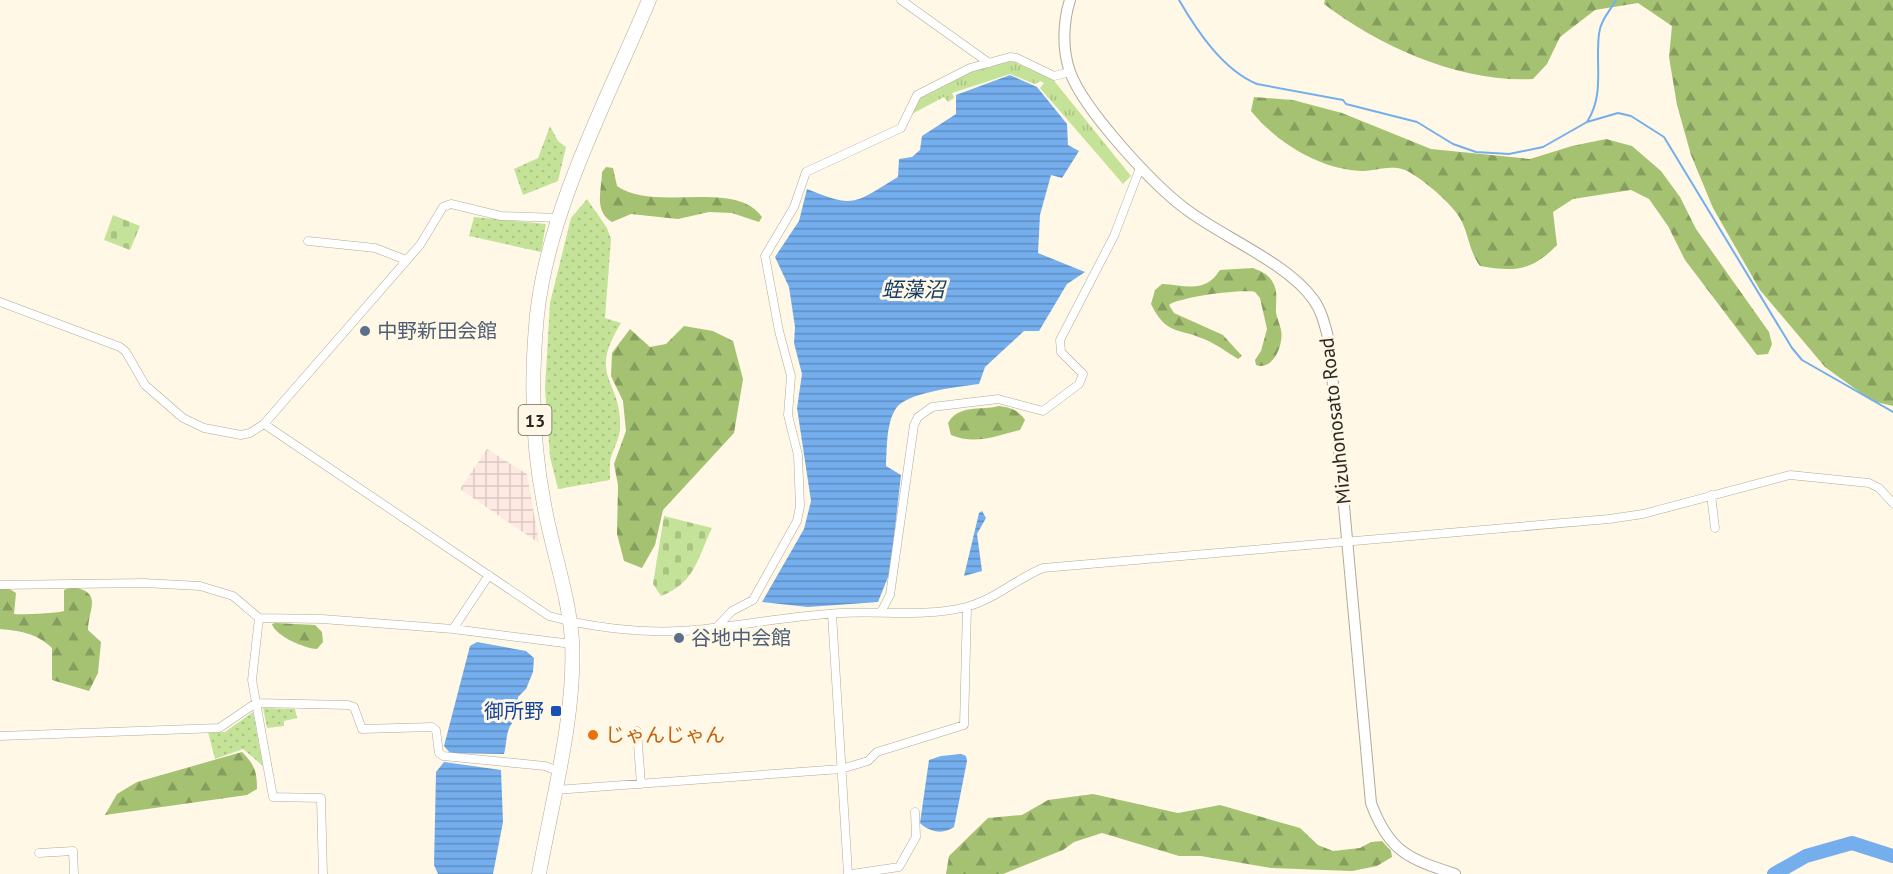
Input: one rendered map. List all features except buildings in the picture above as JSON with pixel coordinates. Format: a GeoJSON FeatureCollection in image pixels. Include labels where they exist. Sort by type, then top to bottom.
{"type":"FeatureCollection","features":[{"type":"Feature","properties":{"kind":"highway","name":"13"},"geometry":{"type":"LineString","coordinates":[[539,874],[571,695],[572,644],[570,621],[539,477],[534,399],[537,313],[560,218],[575,174],[650,0]]}},
{"type":"Feature","properties":{"kind":"street"},"geometry":{"type":"LineString","coordinates":[[901,0],[989,63]]}},
{"type":"Feature","properties":{"kind":"street","name":"Mizuhonosato Road"},"geometry":{"type":"LineString","coordinates":[[1070,0],[1064,29],[1065,52],[1070,72],[1080,91],[1140,168],[1188,211],[1289,276],[1313,299],[1323,318],[1329,341],[1371,803],[1377,820],[1395,846],[1414,861],[1455,874]]}},
{"type":"Feature","properties":{"kind":"street"},"geometry":{"type":"LineString","coordinates":[[717,627],[732,610],[753,600],[797,521],[800,506],[798,455],[788,415],[791,376],[779,331],[765,256],[794,207],[802,177],[806,172],[901,128],[917,95],[961,72],[989,63],[1017,58],[1054,76],[1070,72]]}},
{"type":"Feature","properties":{"kind":"street"},"geometry":{"type":"LineString","coordinates":[[881,612],[890,595],[914,425],[918,417],[932,407],[998,399],[1043,411],[1079,384],[1083,374],[1060,352],[1060,340],[1113,237],[1140,168]]}},
{"type":"Feature","properties":{"kind":"street"},"geometry":{"type":"LineString","coordinates":[[0,302],[120,347],[126,352],[145,385],[164,404],[183,418],[204,428],[246,434],[264,424],[426,237],[446,205],[451,204],[501,216],[560,218]]}},
{"type":"Feature","properties":{"kind":"street"},"geometry":{"type":"LineString","coordinates":[[308,241],[375,248],[406,260]]}},
{"type":"Feature","properties":{"kind":"street"},"geometry":{"type":"LineString","coordinates":[[264,424],[549,616],[570,621],[648,630],[678,631],[832,614],[931,611],[967,607],[982,602],[1019,578],[1043,568],[1609,519],[1643,514],[1790,475],[1806,474],[1869,483],[1880,488],[1893,503]]}},
{"type":"Feature","properties":{"kind":"street"},"geometry":{"type":"LineString","coordinates":[[1711,495],[1715,528]]}},
{"type":"Feature","properties":{"kind":"street"},"geometry":{"type":"LineString","coordinates":[[453,629],[489,575]]}},
{"type":"Feature","properties":{"kind":"street"},"geometry":{"type":"LineString","coordinates":[[0,585],[144,583],[200,586],[233,596],[259,618],[322,619],[453,629],[572,644]]}},
{"type":"Feature","properties":{"kind":"street"},"geometry":{"type":"LineString","coordinates":[[555,790],[841,769],[868,761],[877,752],[964,725],[967,607]]}},
{"type":"Feature","properties":{"kind":"street"},"geometry":{"type":"LineString","coordinates":[[832,614],[850,874],[899,867],[916,837],[915,812]]}},
{"type":"Feature","properties":{"kind":"street"},"geometry":{"type":"LineString","coordinates":[[259,618],[252,680],[273,797],[321,798],[323,874]]}},
{"type":"Feature","properties":{"kind":"street"},"geometry":{"type":"LineString","coordinates":[[0,736],[219,728],[256,703],[348,705],[354,707],[362,729],[432,727],[436,730],[439,753],[443,756],[545,766],[558,771]]}},
{"type":"Feature","properties":{"kind":"street"},"geometry":{"type":"LineString","coordinates":[[638,731],[641,784]]}},
{"type":"Feature","properties":{"kind":"street"},"geometry":{"type":"LineString","coordinates":[[39,854],[73,851],[74,874]]}},
{"type":"Feature","properties":{"kind":"shaded area"},"geometry":{"type":"Polygon","coordinates":[[[487,449],[527,474],[539,543],[460,489],[487,449]]]}},
{"type":"Feature","properties":{"kind":"green space"},"geometry":{"type":"Polygon","coordinates":[[[1325,0],[1893,0],[1893,406],[1872,401],[1825,367],[1760,290],[1713,208],[1691,155],[1677,105],[1669,57],[1672,26],[1638,3],[1595,10],[1560,37],[1547,64],[1533,79],[1506,79],[1450,68],[1396,48],[1346,20],[1324,4],[1325,0]]]}},
{"type":"Feature","properties":{"kind":"green space"},"geometry":{"type":"Polygon","coordinates":[[[1006,61],[1016,61],[1018,64],[1051,77],[1131,176],[1123,184],[1040,88],[1044,83],[1040,81],[1035,84],[1010,74],[952,93],[954,98],[948,102],[944,97],[910,115],[919,97],[974,70],[1006,61]]]}},
{"type":"Feature","properties":{"kind":"green space"},"geometry":{"type":"Polygon","coordinates":[[[1254,97],[1293,100],[1342,113],[1431,149],[1530,159],[1572,146],[1606,139],[1632,146],[1661,171],[1680,197],[1696,229],[1769,332],[1772,344],[1768,354],[1757,355],[1685,260],[1668,226],[1649,199],[1631,190],[1573,199],[1553,212],[1557,245],[1531,265],[1513,269],[1480,266],[1457,214],[1426,183],[1402,169],[1361,171],[1345,169],[1300,152],[1273,133],[1251,111],[1254,97]]]}},
{"type":"Feature","properties":{"kind":"green space"},"geometry":{"type":"Polygon","coordinates":[[[550,126],[558,141],[566,147],[558,181],[523,195],[514,169],[538,158],[550,126]]]}},
{"type":"Feature","properties":{"kind":"green space"},"geometry":{"type":"Polygon","coordinates":[[[606,167],[613,168],[617,186],[633,193],[651,197],[714,197],[733,200],[750,206],[762,217],[759,222],[732,213],[709,212],[678,219],[631,214],[612,222],[602,212],[600,206],[602,172],[606,167]]]}},
{"type":"Feature","properties":{"kind":"green space"},"geometry":{"type":"Polygon","coordinates":[[[587,199],[607,228],[611,239],[605,318],[621,323],[606,356],[606,368],[616,399],[620,430],[610,460],[610,480],[558,489],[550,457],[545,388],[550,303],[571,218],[587,199]]]}},
{"type":"Feature","properties":{"kind":"green space"},"geometry":{"type":"Polygon","coordinates":[[[113,215],[140,226],[130,250],[104,240],[113,215]]]}},
{"type":"Feature","properties":{"kind":"green space"},"geometry":{"type":"Polygon","coordinates":[[[474,217],[546,224],[541,252],[469,236],[474,217]]]}},
{"type":"Feature","properties":{"kind":"green space"},"geometry":{"type":"Polygon","coordinates":[[[1253,268],[1268,276],[1276,291],[1276,311],[1281,330],[1281,343],[1276,355],[1268,364],[1256,365],[1255,360],[1261,351],[1267,329],[1260,298],[1255,292],[1210,294],[1169,305],[1174,313],[1223,335],[1242,356],[1238,359],[1208,341],[1168,326],[1151,304],[1155,290],[1162,284],[1201,285],[1214,278],[1220,270],[1253,268]]]}},
{"type":"Feature","properties":{"kind":"green space"},"geometry":{"type":"Polygon","coordinates":[[[684,326],[713,331],[733,341],[743,379],[734,433],[663,510],[655,545],[642,568],[624,561],[617,534],[618,485],[614,464],[626,431],[623,401],[611,376],[612,353],[630,329],[650,347],[666,344],[684,326]]]}},
{"type":"Feature","properties":{"kind":"green space"},"geometry":{"type":"Polygon","coordinates":[[[999,406],[1020,414],[1025,420],[1020,430],[977,439],[951,435],[948,423],[958,413],[970,409],[999,406]]]}},
{"type":"Feature","properties":{"kind":"green space"},"geometry":{"type":"Polygon","coordinates":[[[664,516],[712,528],[694,569],[688,577],[672,591],[661,596],[653,584],[664,516]]]}},
{"type":"Feature","properties":{"kind":"green space"},"geometry":{"type":"Polygon","coordinates":[[[72,587],[82,589],[91,597],[88,630],[101,642],[98,673],[89,691],[52,680],[52,648],[46,643],[28,634],[0,629],[0,588],[8,588],[16,593],[14,614],[24,614],[64,611],[64,590],[72,587]]]}},
{"type":"Feature","properties":{"kind":"green space"},"geometry":{"type":"Polygon","coordinates":[[[272,624],[315,625],[322,632],[323,642],[317,649],[299,644],[274,629],[272,624]]]}},
{"type":"Feature","properties":{"kind":"green space"},"geometry":{"type":"Polygon","coordinates":[[[263,708],[295,709],[297,718],[284,721],[284,726],[267,728],[263,708]]]}},
{"type":"Feature","properties":{"kind":"green space"},"geometry":{"type":"Polygon","coordinates":[[[253,712],[263,766],[243,749],[215,759],[208,732],[225,732],[253,712]]]}},
{"type":"Feature","properties":{"kind":"green space"},"geometry":{"type":"Polygon","coordinates":[[[242,752],[252,764],[256,777],[257,789],[247,795],[105,815],[117,794],[137,782],[242,752]]]}},
{"type":"Feature","properties":{"kind":"green space"},"geometry":{"type":"Polygon","coordinates":[[[1093,794],[1178,813],[1220,805],[1300,828],[1318,845],[1333,851],[1360,848],[1371,842],[1382,841],[1391,851],[1392,857],[1377,866],[1352,871],[1271,868],[1201,856],[1179,856],[1102,833],[1074,842],[1063,850],[1003,874],[946,874],[949,856],[988,818],[1022,815],[1048,800],[1093,794]]]}},
{"type":"Feature","properties":{"kind":"water","name":"蛭藻沼"},"geometry":{"type":"Polygon","coordinates":[[[1010,75],[1037,87],[1067,124],[1068,145],[1079,151],[1062,178],[1051,175],[1040,215],[1038,253],[1085,272],[1067,284],[1039,331],[1024,331],[985,367],[979,384],[920,395],[900,404],[895,410],[888,430],[886,466],[901,475],[890,572],[878,602],[808,607],[762,602],[804,529],[811,501],[797,408],[802,374],[794,343],[795,327],[789,287],[775,257],[799,221],[807,189],[846,201],[872,193],[898,177],[899,159],[912,157],[920,150],[922,136],[956,114],[956,95],[1010,75]]]}},
{"type":"Feature","properties":{"kind":"water"},"geometry":{"type":"Polygon","coordinates":[[[982,511],[986,518],[977,534],[982,571],[964,576],[979,513],[982,511]]]}},
{"type":"Feature","properties":{"kind":"water"},"geometry":{"type":"Polygon","coordinates":[[[477,642],[526,651],[534,658],[533,672],[526,689],[518,697],[517,705],[522,718],[509,727],[504,754],[450,753],[444,746],[470,646],[477,642]]]}},
{"type":"Feature","properties":{"kind":"water"},"geometry":{"type":"Polygon","coordinates":[[[961,754],[966,756],[967,761],[954,827],[941,832],[928,829],[920,823],[929,760],[961,754]]]}},
{"type":"Feature","properties":{"kind":"water"},"geometry":{"type":"Polygon","coordinates":[[[444,762],[501,770],[503,822],[493,874],[438,874],[434,865],[436,772],[444,762]]]}},
{"type":"Feature","properties":{"kind":"waterway"},"geometry":{"type":"LineString","coordinates":[[1179,0],[1212,48],[1245,78],[1257,84],[1343,100],[1346,104],[1417,122],[1453,144],[1476,152],[1509,154],[1543,147],[1587,122],[1618,113],[1631,116],[1664,137],[1792,348],[1802,360],[1893,412]]}},
{"type":"Feature","properties":{"kind":"waterway"},"geometry":{"type":"LineString","coordinates":[[1587,122],[1593,111],[1598,90],[1600,29],[1616,0]]}},
{"type":"Feature","properties":{"kind":"waterway"},"geometry":{"type":"LineString","coordinates":[[1774,874],[1806,856],[1852,843],[1893,856]]}},
{"type":"Feature","properties":{"kind":"place","name":"中野新田会館"},"geometry":{"type":"Point","coordinates":[365,331]}},
{"type":"Feature","properties":{"kind":"place","name":"谷地中会館"},"geometry":{"type":"Point","coordinates":[679,638]}},
{"type":"Feature","properties":{"kind":"place","name":"御所野"},"geometry":{"type":"Point","coordinates":[556,711]}},
{"type":"Feature","properties":{"kind":"place","name":"じゃんじゃん"},"geometry":{"type":"Point","coordinates":[593,735]}}]}
